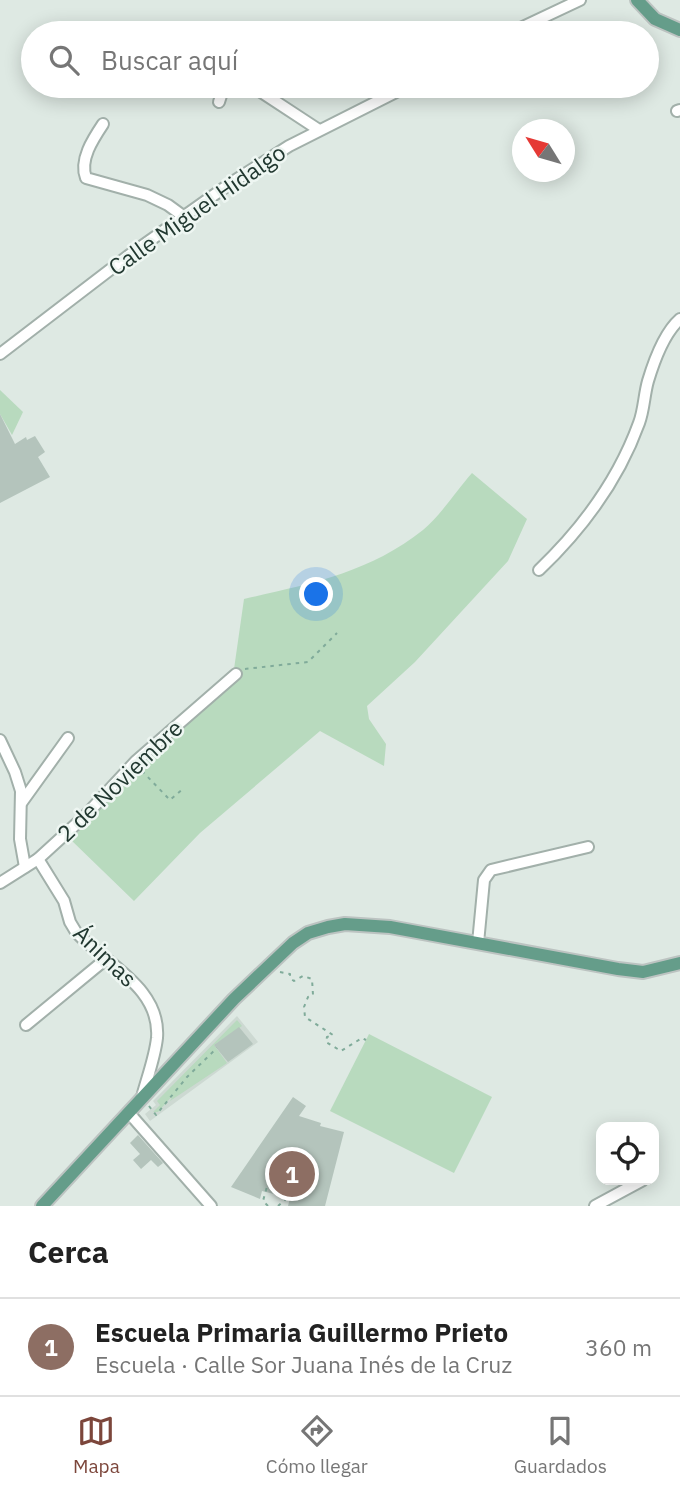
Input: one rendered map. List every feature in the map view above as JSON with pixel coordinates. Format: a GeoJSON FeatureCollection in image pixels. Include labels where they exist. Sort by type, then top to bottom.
{"type":"FeatureCollection","features":[{"type":"Feature","properties":{"kind":"main road"},"geometry":{"type":"LineString","coordinates":[[637,0],[665,25],[680,30]]}},
{"type":"Feature","properties":{"kind":"main road"},"geometry":{"type":"LineString","coordinates":[[42,1206],[267,966],[282,951],[309,933],[345,924],[390,927],[643,972],[680,963]]}},
{"type":"Feature","properties":{"kind":"street"},"geometry":{"type":"LineString","coordinates":[[535,21],[580,0]]}},
{"type":"Feature","properties":{"kind":"street"},"geometry":{"type":"LineString","coordinates":[[665,25],[680,23]]}},
{"type":"Feature","properties":{"kind":"street"},"geometry":{"type":"LineString","coordinates":[[219,102],[220,98]]}},
{"type":"Feature","properties":{"kind":"street"},"geometry":{"type":"LineString","coordinates":[[270,98],[319,130]]}},
{"type":"Feature","properties":{"kind":"street","name":"Calle Miguel Hidalgo"},"geometry":{"type":"LineString","coordinates":[[0,354],[183,216],[289,146],[384,98]]}},
{"type":"Feature","properties":{"kind":"street"},"geometry":{"type":"LineString","coordinates":[[103,124],[89,148],[84,170],[86,178],[157,199],[183,216]]}},
{"type":"Feature","properties":{"kind":"street"},"geometry":{"type":"LineString","coordinates":[[539,570],[574,534],[597,505],[618,469],[640,421],[648,381],[657,358],[670,330],[680,319]]}},
{"type":"Feature","properties":{"kind":"street","name":"2 de Noviembre"},"geometry":{"type":"LineString","coordinates":[[0,883],[38,859],[85,816],[136,761],[236,674]]}},
{"type":"Feature","properties":{"kind":"street"},"geometry":{"type":"LineString","coordinates":[[22,802],[68,738]]}},
{"type":"Feature","properties":{"kind":"street"},"geometry":{"type":"LineString","coordinates":[[0,740],[19,782],[22,802],[20,839],[25,867]]}},
{"type":"Feature","properties":{"kind":"street"},"geometry":{"type":"LineString","coordinates":[[478,943],[484,880],[491,870],[588,847]]}},
{"type":"Feature","properties":{"kind":"street","name":"Ánimas"},"geometry":{"type":"LineString","coordinates":[[38,859],[64,901],[73,928],[139,989],[152,1010],[157,1038],[142,1097]]}},
{"type":"Feature","properties":{"kind":"street"},"geometry":{"type":"LineString","coordinates":[[26,1025],[106,959]]}},
{"type":"Feature","properties":{"kind":"street"},"geometry":{"type":"LineString","coordinates":[[129,1113],[211,1206]]}},
{"type":"Feature","properties":{"kind":"street"},"geometry":{"type":"LineString","coordinates":[[595,1206],[634,1185]]}},
{"type":"Feature","properties":{"kind":"path"},"geometry":{"type":"LineString","coordinates":[[236,674],[240,670],[308,662],[337,633]]}},
{"type":"Feature","properties":{"kind":"path"},"geometry":{"type":"LineString","coordinates":[[136,761],[170,800],[184,788]]}},
{"type":"Feature","properties":{"kind":"path"},"geometry":{"type":"LineString","coordinates":[[267,966],[290,974],[294,981],[303,976],[312,979],[313,995],[308,997],[304,1007],[305,1017],[333,1035],[327,1037],[326,1042],[341,1051],[362,1038],[366,1040]]}},
{"type":"Feature","properties":{"kind":"path"},"geometry":{"type":"LineString","coordinates":[[142,1097],[156,1115],[187,1077],[217,1048]]}},
{"type":"Feature","properties":{"kind":"path"},"geometry":{"type":"LineString","coordinates":[[268,1206],[263,1201],[274,1161]]}},
{"type":"Feature","properties":{"kind":"path"},"geometry":{"type":"LineString","coordinates":[[278,1206],[286,1199]]}},
{"type":"Feature","properties":{"kind":"shaded area"},"geometry":{"type":"Polygon","coordinates":[[[237,1016],[258,1042],[150,1121],[145,1114],[156,1105],[153,1101],[237,1016]]]}},
{"type":"Feature","properties":{"kind":"green space"},"geometry":{"type":"Polygon","coordinates":[[[0,390],[23,412],[12,435],[0,414],[0,390]]]}},
{"type":"Feature","properties":{"kind":"green space"},"geometry":{"type":"Polygon","coordinates":[[[472,473],[527,519],[508,561],[415,662],[367,706],[369,719],[386,744],[384,766],[320,731],[200,833],[134,901],[71,840],[138,766],[239,678],[234,669],[244,599],[338,575],[381,557],[423,530],[472,473]]]}},
{"type":"Feature","properties":{"kind":"green space"},"geometry":{"type":"Polygon","coordinates":[[[237,1020],[242,1026],[214,1045],[227,1063],[170,1101],[173,1095],[158,1112],[153,1112],[160,1105],[157,1101],[237,1020]]]}},
{"type":"Feature","properties":{"kind":"green space"},"geometry":{"type":"Polygon","coordinates":[[[369,1034],[492,1097],[454,1173],[330,1111],[369,1034]]]}},
{"type":"Feature","properties":{"kind":"building"},"geometry":{"type":"Polygon","coordinates":[[[0,414],[15,444],[26,437],[27,440],[35,436],[45,452],[38,457],[50,477],[0,503],[0,414]]]}},
{"type":"Feature","properties":{"kind":"building"},"geometry":{"type":"Polygon","coordinates":[[[239,1027],[253,1044],[228,1062],[214,1045],[239,1027]]]}},
{"type":"Feature","properties":{"kind":"building"},"geometry":{"type":"Polygon","coordinates":[[[293,1097],[306,1106],[299,1116],[321,1123],[320,1126],[344,1132],[325,1206],[288,1206],[290,1198],[262,1191],[260,1199],[231,1187],[293,1097]]]}},
{"type":"Feature","properties":{"kind":"building"},"geometry":{"type":"Polygon","coordinates":[[[138,1135],[163,1163],[158,1167],[151,1160],[141,1169],[133,1160],[140,1154],[130,1143],[138,1135]]]}},
{"type":"Feature","properties":{"kind":"place","name":"Escuela Primaria Guillermo Prieto"},"geometry":{"type":"Point","coordinates":[292,1174]}}]}
